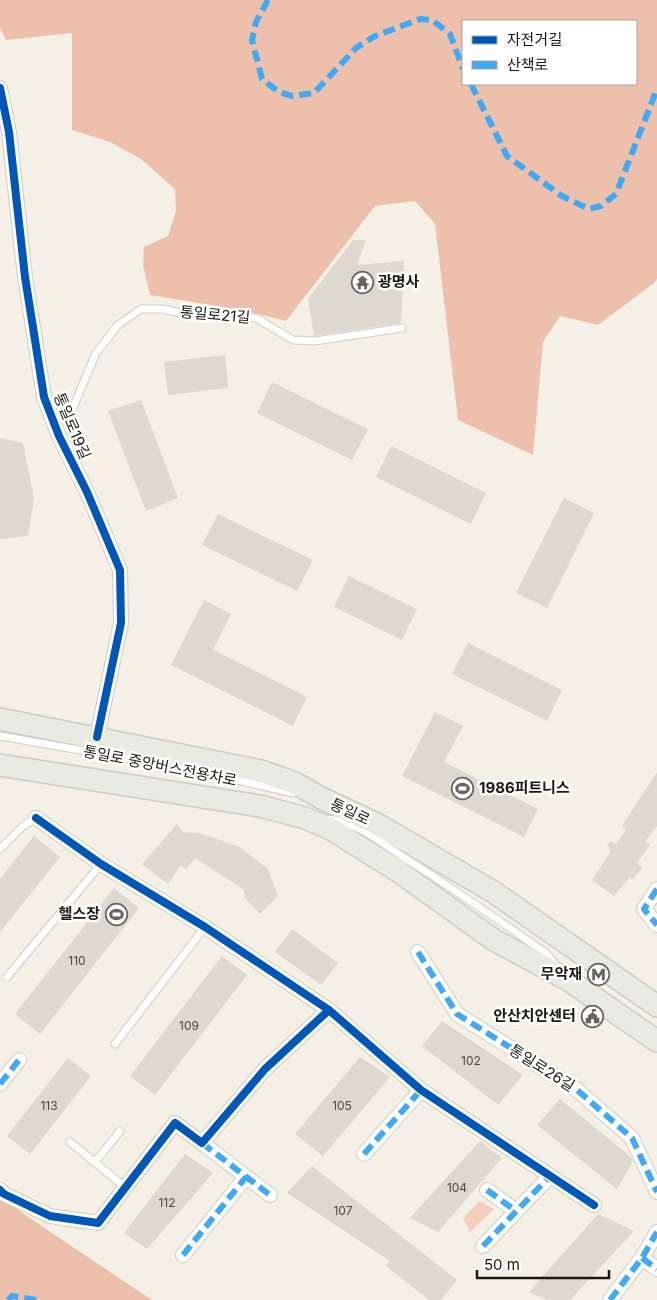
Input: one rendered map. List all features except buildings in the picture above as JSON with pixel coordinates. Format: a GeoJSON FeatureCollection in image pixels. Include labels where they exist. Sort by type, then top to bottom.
{"type":"FeatureCollection","features":[{"type":"Feature","properties":{"kind":"main road","name":"통일로"},"geometry":{"type":"LineString","coordinates":[[0,719],[261,771],[295,783],[320,798],[377,824],[492,891],[657,1006]]}},
{"type":"Feature","properties":{"kind":"main road","name":"통일로"},"geometry":{"type":"LineString","coordinates":[[0,765],[260,806],[305,818],[331,829],[398,871],[494,940],[570,980],[657,1041]]}},
{"type":"Feature","properties":{"kind":"street","name":"통일로19길"},"geometry":{"type":"LineString","coordinates":[[0,88],[14,170],[25,278],[44,397],[120,570],[121,623],[97,737]]}},
{"type":"Feature","properties":{"kind":"street"},"geometry":{"type":"LineString","coordinates":[[36,818],[101,864],[205,926],[329,1010],[421,1090],[594,1206]]}},
{"type":"Feature","properties":{"kind":"street"},"geometry":{"type":"LineString","coordinates":[[657,889],[644,908],[657,925]]}},
{"type":"Feature","properties":{"kind":"street","name":"통일로26길"},"geometry":{"type":"LineString","coordinates":[[418,952],[457,1014],[576,1089],[632,1138],[657,1192]]}},
{"type":"Feature","properties":{"kind":"street"},"geometry":{"type":"LineString","coordinates":[[202,1143],[264,1069],[329,1010]]}},
{"type":"Feature","properties":{"kind":"street"},"geometry":{"type":"LineString","coordinates":[[0,1084],[19,1060]]}},
{"type":"Feature","properties":{"kind":"street"},"geometry":{"type":"LineString","coordinates":[[364,1154],[421,1090]]}},
{"type":"Feature","properties":{"kind":"street"},"geometry":{"type":"LineString","coordinates":[[0,1190],[4,1194],[50,1216],[98,1223],[175,1123],[270,1195]]}},
{"type":"Feature","properties":{"kind":"street"},"geometry":{"type":"LineString","coordinates":[[182,1254],[246,1176]]}},
{"type":"Feature","properties":{"kind":"street"},"geometry":{"type":"LineString","coordinates":[[483,1246],[550,1176]]}},
{"type":"Feature","properties":{"kind":"street"},"geometry":{"type":"LineString","coordinates":[[487,1190],[516,1211]]}},
{"type":"Feature","properties":{"kind":"street"},"geometry":{"type":"LineString","coordinates":[[610,1300],[642,1258],[657,1232]]}},
{"type":"Feature","properties":{"kind":"street"},"geometry":{"type":"LineString","coordinates":[[642,1258],[657,1269]]}},
{"type":"Feature","properties":{"kind":"lane","name":"통일로21길"},"geometry":{"type":"LineString","coordinates":[[51,416],[70,415],[96,353],[118,325],[142,309],[163,309],[185,314],[202,311],[256,318],[293,340],[315,341],[402,328]]}},
{"type":"Feature","properties":{"kind":"lane","name":"통일로 중앙버스전용차로"},"geometry":{"type":"LineString","coordinates":[[0,736],[193,770],[320,798]]}},
{"type":"Feature","properties":{"kind":"lane"},"geometry":{"type":"LineString","coordinates":[[0,849],[23,826],[36,818]]}},
{"type":"Feature","properties":{"kind":"lane"},"geometry":{"type":"LineString","coordinates":[[6,977],[101,864]]}},
{"type":"Feature","properties":{"kind":"lane"},"geometry":{"type":"LineString","coordinates":[[115,1044],[205,926]]}},
{"type":"Feature","properties":{"kind":"lane"},"geometry":{"type":"LineString","coordinates":[[95,1162],[120,1131]]}},
{"type":"Feature","properties":{"kind":"lane"},"geometry":{"type":"LineString","coordinates":[[70,1142],[125,1187]]}},
{"type":"Feature","properties":{"kind":"shaded area"},"geometry":{"type":"Polygon","coordinates":[[[0,0],[657,0],[657,279],[598,325],[560,316],[543,342],[533,455],[458,420],[435,224],[415,201],[375,206],[286,321],[241,310],[150,295],[143,265],[144,247],[168,236],[176,211],[175,189],[141,159],[110,142],[72,130],[72,33],[6,40],[0,28],[0,0]]]}},
{"type":"Feature","properties":{"kind":"shaded area"},"geometry":{"type":"Polygon","coordinates":[[[0,1198],[152,1300],[0,1300],[0,1198]]]}},
{"type":"Feature","properties":{"kind":"shaded area"},"geometry":{"type":"Polygon","coordinates":[[[480,1201],[494,1209],[470,1232],[463,1218],[480,1201]]]}},
{"type":"Feature","properties":{"kind":"marked path"},"geometry":{"type":"LineString","coordinates":[[268,0],[256,22],[252,40],[262,79],[279,92],[292,96],[314,93],[356,48],[375,36],[420,19],[432,20],[450,34],[462,66]]}},
{"type":"Feature","properties":{"kind":"marked path"},"geometry":{"type":"LineString","coordinates":[[472,85],[507,156],[562,196],[589,209],[601,206],[616,194],[657,89]]}},
{"type":"Feature","properties":{"kind":"marked path"},"geometry":{"type":"LineString","coordinates":[[657,889],[644,909],[657,925]]}},
{"type":"Feature","properties":{"kind":"marked path"},"geometry":{"type":"LineString","coordinates":[[418,952],[457,1014],[576,1089],[632,1138],[657,1192]]}},
{"type":"Feature","properties":{"kind":"marked path"},"geometry":{"type":"LineString","coordinates":[[0,1084],[19,1060]]}},
{"type":"Feature","properties":{"kind":"marked path"},"geometry":{"type":"LineString","coordinates":[[364,1154],[421,1090]]}},
{"type":"Feature","properties":{"kind":"marked path"},"geometry":{"type":"LineString","coordinates":[[202,1143],[270,1195]]}},
{"type":"Feature","properties":{"kind":"marked path"},"geometry":{"type":"LineString","coordinates":[[483,1246],[550,1176]]}},
{"type":"Feature","properties":{"kind":"marked path"},"geometry":{"type":"LineString","coordinates":[[183,1255],[246,1177]]}},
{"type":"Feature","properties":{"kind":"marked path"},"geometry":{"type":"LineString","coordinates":[[487,1190],[516,1211]]}},
{"type":"Feature","properties":{"kind":"marked path"},"geometry":{"type":"LineString","coordinates":[[610,1300],[642,1258],[657,1232]]}},
{"type":"Feature","properties":{"kind":"marked path"},"geometry":{"type":"LineString","coordinates":[[642,1258],[657,1269]]}},
{"type":"Feature","properties":{"kind":"marked path"},"geometry":{"type":"LineString","coordinates":[[8,1300],[12,1296],[37,1300]]}},
{"type":"Feature","properties":{"kind":"cycle path"},"geometry":{"type":"LineString","coordinates":[[0,88],[9,132],[25,277],[44,397],[59,436],[87,492],[120,570],[121,623],[97,737]]}},
{"type":"Feature","properties":{"kind":"cycle path"},"geometry":{"type":"LineString","coordinates":[[36,818],[101,864],[205,927],[329,1010],[421,1090],[594,1205]]}},
{"type":"Feature","properties":{"kind":"cycle path"},"geometry":{"type":"LineString","coordinates":[[0,1190],[4,1194],[50,1216],[98,1223],[175,1123],[202,1143],[265,1069],[329,1010]]}},
{"type":"Feature","properties":{"kind":"place","name":"광명사"},"geometry":{"type":"Point","coordinates":[362,282]}},
{"type":"Feature","properties":{"kind":"place","name":"1986피트니스"},"geometry":{"type":"Point","coordinates":[463,788]}},
{"type":"Feature","properties":{"kind":"place","name":"헬스장"},"geometry":{"type":"Point","coordinates":[116,914]}},
{"type":"Feature","properties":{"kind":"place","name":"무악재"},"geometry":{"type":"Point","coordinates":[598,974]}},
{"type":"Feature","properties":{"kind":"place","name":"안산치안센터"},"geometry":{"type":"Point","coordinates":[592,1016]}}]}
